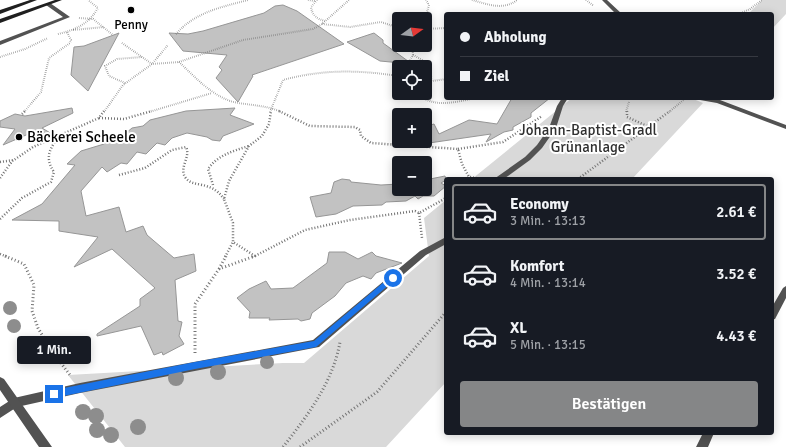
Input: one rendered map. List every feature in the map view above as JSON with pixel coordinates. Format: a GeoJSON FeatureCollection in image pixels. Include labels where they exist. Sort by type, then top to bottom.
{"type":"FeatureCollection","features":[{"type":"Feature","properties":{"kind":"street"},"geometry":{"type":"LineString","coordinates":[[0,12],[35,0]]}},
{"type":"Feature","properties":{"kind":"street"},"geometry":{"type":"LineString","coordinates":[[0,21],[60,0]]}},
{"type":"Feature","properties":{"kind":"street"},"geometry":{"type":"LineString","coordinates":[[604,0],[617,12]]}},
{"type":"Feature","properties":{"kind":"street"},"geometry":{"type":"LineString","coordinates":[[0,43],[67,18],[48,4]]}},
{"type":"Feature","properties":{"kind":"street"},"geometry":{"type":"LineString","coordinates":[[501,177],[537,152],[551,131],[559,107],[564,100]]}},
{"type":"Feature","properties":{"kind":"street"},"geometry":{"type":"LineString","coordinates":[[712,100],[786,127]]}},
{"type":"Feature","properties":{"kind":"street"},"geometry":{"type":"LineString","coordinates":[[0,413],[14,403],[80,388],[195,365],[316,344],[422,252],[444,241]]}},
{"type":"Feature","properties":{"kind":"street"},"geometry":{"type":"LineString","coordinates":[[774,312],[786,290]]}},
{"type":"Feature","properties":{"kind":"street"},"geometry":{"type":"LineString","coordinates":[[0,382],[46,447]]}},
{"type":"Feature","properties":{"kind":"street"},"geometry":{"type":"LineString","coordinates":[[702,447],[708,435]]}},
{"type":"Feature","properties":{"kind":"path"},"geometry":{"type":"LineString","coordinates":[[56,35],[72,30],[93,18],[98,8],[88,0]]}},
{"type":"Feature","properties":{"kind":"path"},"geometry":{"type":"LineString","coordinates":[[176,34],[182,27],[206,13],[248,0]]}},
{"type":"Feature","properties":{"kind":"path"},"geometry":{"type":"LineString","coordinates":[[308,0],[316,1]]}},
{"type":"Feature","properties":{"kind":"path"},"geometry":{"type":"LineString","coordinates":[[122,43],[152,64],[179,62],[243,40],[313,29],[322,24],[349,0]]}},
{"type":"Feature","properties":{"kind":"path"},"geometry":{"type":"LineString","coordinates":[[426,0],[429,9],[428,12]]}},
{"type":"Feature","properties":{"kind":"path"},"geometry":{"type":"LineString","coordinates":[[472,0],[506,6],[514,4],[518,0]]}},
{"type":"Feature","properties":{"kind":"path"},"geometry":{"type":"LineString","coordinates":[[743,12],[762,0]]}},
{"type":"Feature","properties":{"kind":"path"},"geometry":{"type":"LineString","coordinates":[[316,1],[311,7],[311,11],[318,19],[325,21]]}},
{"type":"Feature","properties":{"kind":"path"},"geometry":{"type":"LineString","coordinates":[[93,18],[113,35]]}},
{"type":"Feature","properties":{"kind":"path"},"geometry":{"type":"LineString","coordinates":[[322,24],[354,28],[374,22],[392,24]]}},
{"type":"Feature","properties":{"kind":"path"},"geometry":{"type":"LineString","coordinates":[[72,30],[77,32],[104,27]]}},
{"type":"Feature","properties":{"kind":"path"},"geometry":{"type":"LineString","coordinates":[[432,28],[444,28]]}},
{"type":"Feature","properties":{"kind":"path"},"geometry":{"type":"LineString","coordinates":[[22,114],[41,92],[49,58],[70,43],[71,40],[67,32]]}},
{"type":"Feature","properties":{"kind":"path"},"geometry":{"type":"LineString","coordinates":[[0,57],[39,44],[51,36]]}},
{"type":"Feature","properties":{"kind":"path"},"geometry":{"type":"LineString","coordinates":[[99,118],[125,83],[158,59],[168,45]]}},
{"type":"Feature","properties":{"kind":"path"},"geometry":{"type":"LineString","coordinates":[[410,60],[413,55],[413,52]]}},
{"type":"Feature","properties":{"kind":"path"},"geometry":{"type":"LineString","coordinates":[[413,55],[422,60]]}},
{"type":"Feature","properties":{"kind":"path"},"geometry":{"type":"LineString","coordinates":[[125,83],[113,80],[108,76],[105,72],[105,66],[112,60],[142,57]]}},
{"type":"Feature","properties":{"kind":"path"},"geometry":{"type":"LineString","coordinates":[[179,62],[212,93],[231,101],[271,107],[310,126],[355,127],[360,130],[361,136],[371,143],[458,149],[492,145],[510,139],[549,110],[559,107]]}},
{"type":"Feature","properties":{"kind":"path"},"geometry":{"type":"LineString","coordinates":[[213,185],[208,170],[212,162],[228,153],[249,146],[262,136],[268,124],[271,107],[283,80],[304,74],[335,69],[367,71],[392,75]]}},
{"type":"Feature","properties":{"kind":"path"},"geometry":{"type":"LineString","coordinates":[[432,82],[444,80]]}},
{"type":"Feature","properties":{"kind":"path"},"geometry":{"type":"LineString","coordinates":[[0,178],[14,160],[34,147],[99,118],[124,119],[212,93]]}},
{"type":"Feature","properties":{"kind":"path"},"geometry":{"type":"LineString","coordinates":[[425,100],[432,102],[454,100]]}},
{"type":"Feature","properties":{"kind":"path"},"geometry":{"type":"LineString","coordinates":[[581,177],[628,141],[650,127],[684,100]]}},
{"type":"Feature","properties":{"kind":"path"},"geometry":{"type":"LineString","coordinates":[[629,102],[626,113],[627,117],[650,127]]}},
{"type":"Feature","properties":{"kind":"path"},"geometry":{"type":"LineString","coordinates":[[0,219],[22,198],[51,182],[54,172],[48,162],[48,151],[60,135]]}},
{"type":"Feature","properties":{"kind":"path"},"geometry":{"type":"LineString","coordinates":[[224,199],[229,181],[249,146]]}},
{"type":"Feature","properties":{"kind":"path"},"geometry":{"type":"LineString","coordinates":[[119,175],[134,172],[153,164],[177,147],[186,147],[189,155],[183,171],[185,177],[190,182],[213,185],[220,190],[224,199],[233,223],[232,242],[218,269],[195,304],[195,365]]}},
{"type":"Feature","properties":{"kind":"path"},"geometry":{"type":"LineString","coordinates":[[458,149],[462,164],[468,177]]}},
{"type":"Feature","properties":{"kind":"path"},"geometry":{"type":"LineString","coordinates":[[0,162],[14,160]]}},
{"type":"Feature","properties":{"kind":"path"},"geometry":{"type":"LineString","coordinates":[[218,269],[256,256],[305,230],[350,220],[415,211],[419,213],[444,199]]}},
{"type":"Feature","properties":{"kind":"path"},"geometry":{"type":"LineString","coordinates":[[419,213],[422,252]]}},
{"type":"Feature","properties":{"kind":"path"},"geometry":{"type":"LineString","coordinates":[[232,242],[256,256]]}},
{"type":"Feature","properties":{"kind":"path"},"geometry":{"type":"LineString","coordinates":[[0,254],[24,264],[34,285],[32,311],[38,328],[51,350],[80,388]]}},
{"type":"Feature","properties":{"kind":"path"},"geometry":{"type":"LineString","coordinates":[[300,447],[377,392],[444,314]]}},
{"type":"Feature","properties":{"kind":"path"},"geometry":{"type":"LineString","coordinates":[[283,447],[329,380],[339,356],[342,322]]}},
{"type":"Feature","properties":{"kind":"green space"},"geometry":{"type":"Polygon","coordinates":[[[762,0],[786,0],[786,14],[774,27],[774,12],[750,12],[762,0]]]}},
{"type":"Feature","properties":{"kind":"green space","name":"Johann-Baptist-Gradl Grünanlage"},"geometry":{"type":"Polygon","coordinates":[[[570,100],[696,100],[703,103],[634,177],[474,177],[570,100]]]}},
{"type":"Feature","properties":{"kind":"green space"},"geometry":{"type":"Polygon","coordinates":[[[444,202],[444,384],[386,447],[125,447],[68,375],[304,363],[429,256],[424,218],[444,202]]]}},
{"type":"Feature","properties":{"kind":"building"},"geometry":{"type":"Polygon","coordinates":[[[283,5],[297,11],[344,44],[252,75],[253,76],[238,102],[216,78],[222,70],[219,67],[227,55],[183,51],[169,33],[188,34],[203,31],[264,13],[275,6],[283,5]]]}},
{"type":"Feature","properties":{"kind":"building"},"geometry":{"type":"Polygon","coordinates":[[[119,33],[88,91],[71,75],[74,47],[84,46],[119,33]]]}},
{"type":"Feature","properties":{"kind":"building"},"geometry":{"type":"Polygon","coordinates":[[[374,33],[383,40],[383,43],[392,50],[392,52],[395,52],[406,60],[392,60],[392,62],[380,61],[347,42],[374,33]]]}},
{"type":"Feature","properties":{"kind":"building"},"geometry":{"type":"Polygon","coordinates":[[[511,100],[547,100],[531,113],[531,117],[513,127],[513,130],[504,132],[486,142],[491,134],[432,143],[432,125],[434,124],[439,134],[469,120],[497,124],[511,100]]]}},
{"type":"Feature","properties":{"kind":"building"},"geometry":{"type":"Polygon","coordinates":[[[72,108],[73,113],[42,128],[52,134],[33,132],[3,145],[15,129],[0,127],[0,121],[15,114],[25,116],[72,108]]]}},
{"type":"Feature","properties":{"kind":"building"},"geometry":{"type":"Polygon","coordinates":[[[235,108],[230,115],[254,124],[223,136],[220,141],[187,133],[172,138],[165,145],[157,143],[146,154],[137,152],[127,164],[121,163],[107,172],[102,167],[81,191],[86,216],[119,207],[126,232],[143,226],[147,235],[174,258],[194,254],[196,271],[175,280],[178,321],[182,322],[179,336],[184,344],[163,355],[162,352],[154,355],[141,326],[97,336],[97,334],[140,306],[140,299],[155,288],[112,249],[74,267],[98,237],[59,231],[59,221],[12,220],[42,204],[75,165],[67,164],[81,151],[104,144],[113,136],[119,139],[132,128],[143,126],[150,120],[186,111],[235,108]]]}},
{"type":"Feature","properties":{"kind":"building"},"geometry":{"type":"Polygon","coordinates":[[[445,176],[444,181],[441,183],[444,185],[444,188],[432,196],[432,179],[445,176]]]}},
{"type":"Feature","properties":{"kind":"building"},"geometry":{"type":"Polygon","coordinates":[[[342,179],[350,180],[351,182],[381,185],[392,184],[392,196],[415,196],[406,201],[386,202],[382,205],[353,206],[336,214],[316,217],[310,197],[331,193],[334,182],[342,179]]]}},
{"type":"Feature","properties":{"kind":"building"},"geometry":{"type":"Polygon","coordinates":[[[415,196],[423,196],[418,199],[415,196]]]}},
{"type":"Feature","properties":{"kind":"building"},"geometry":{"type":"Polygon","coordinates":[[[329,252],[345,252],[358,259],[372,252],[376,256],[402,263],[376,273],[371,279],[363,276],[346,283],[335,296],[312,313],[310,319],[301,321],[298,319],[269,320],[270,318],[249,318],[250,312],[237,298],[249,289],[266,281],[271,289],[293,288],[327,263],[329,252]]]}},
{"type":"Feature","properties":{"kind":"place","name":"Penny"},"geometry":{"type":"Point","coordinates":[131,10]}},
{"type":"Feature","properties":{"kind":"place","name":"Bäckerei Scheele"},"geometry":{"type":"Point","coordinates":[19,137]}},
{"type":"Feature","properties":{"kind":"route"},"geometry":{"type":"LineString","coordinates":[[54,394],[195,365],[316,344],[393,278]]}}]}
